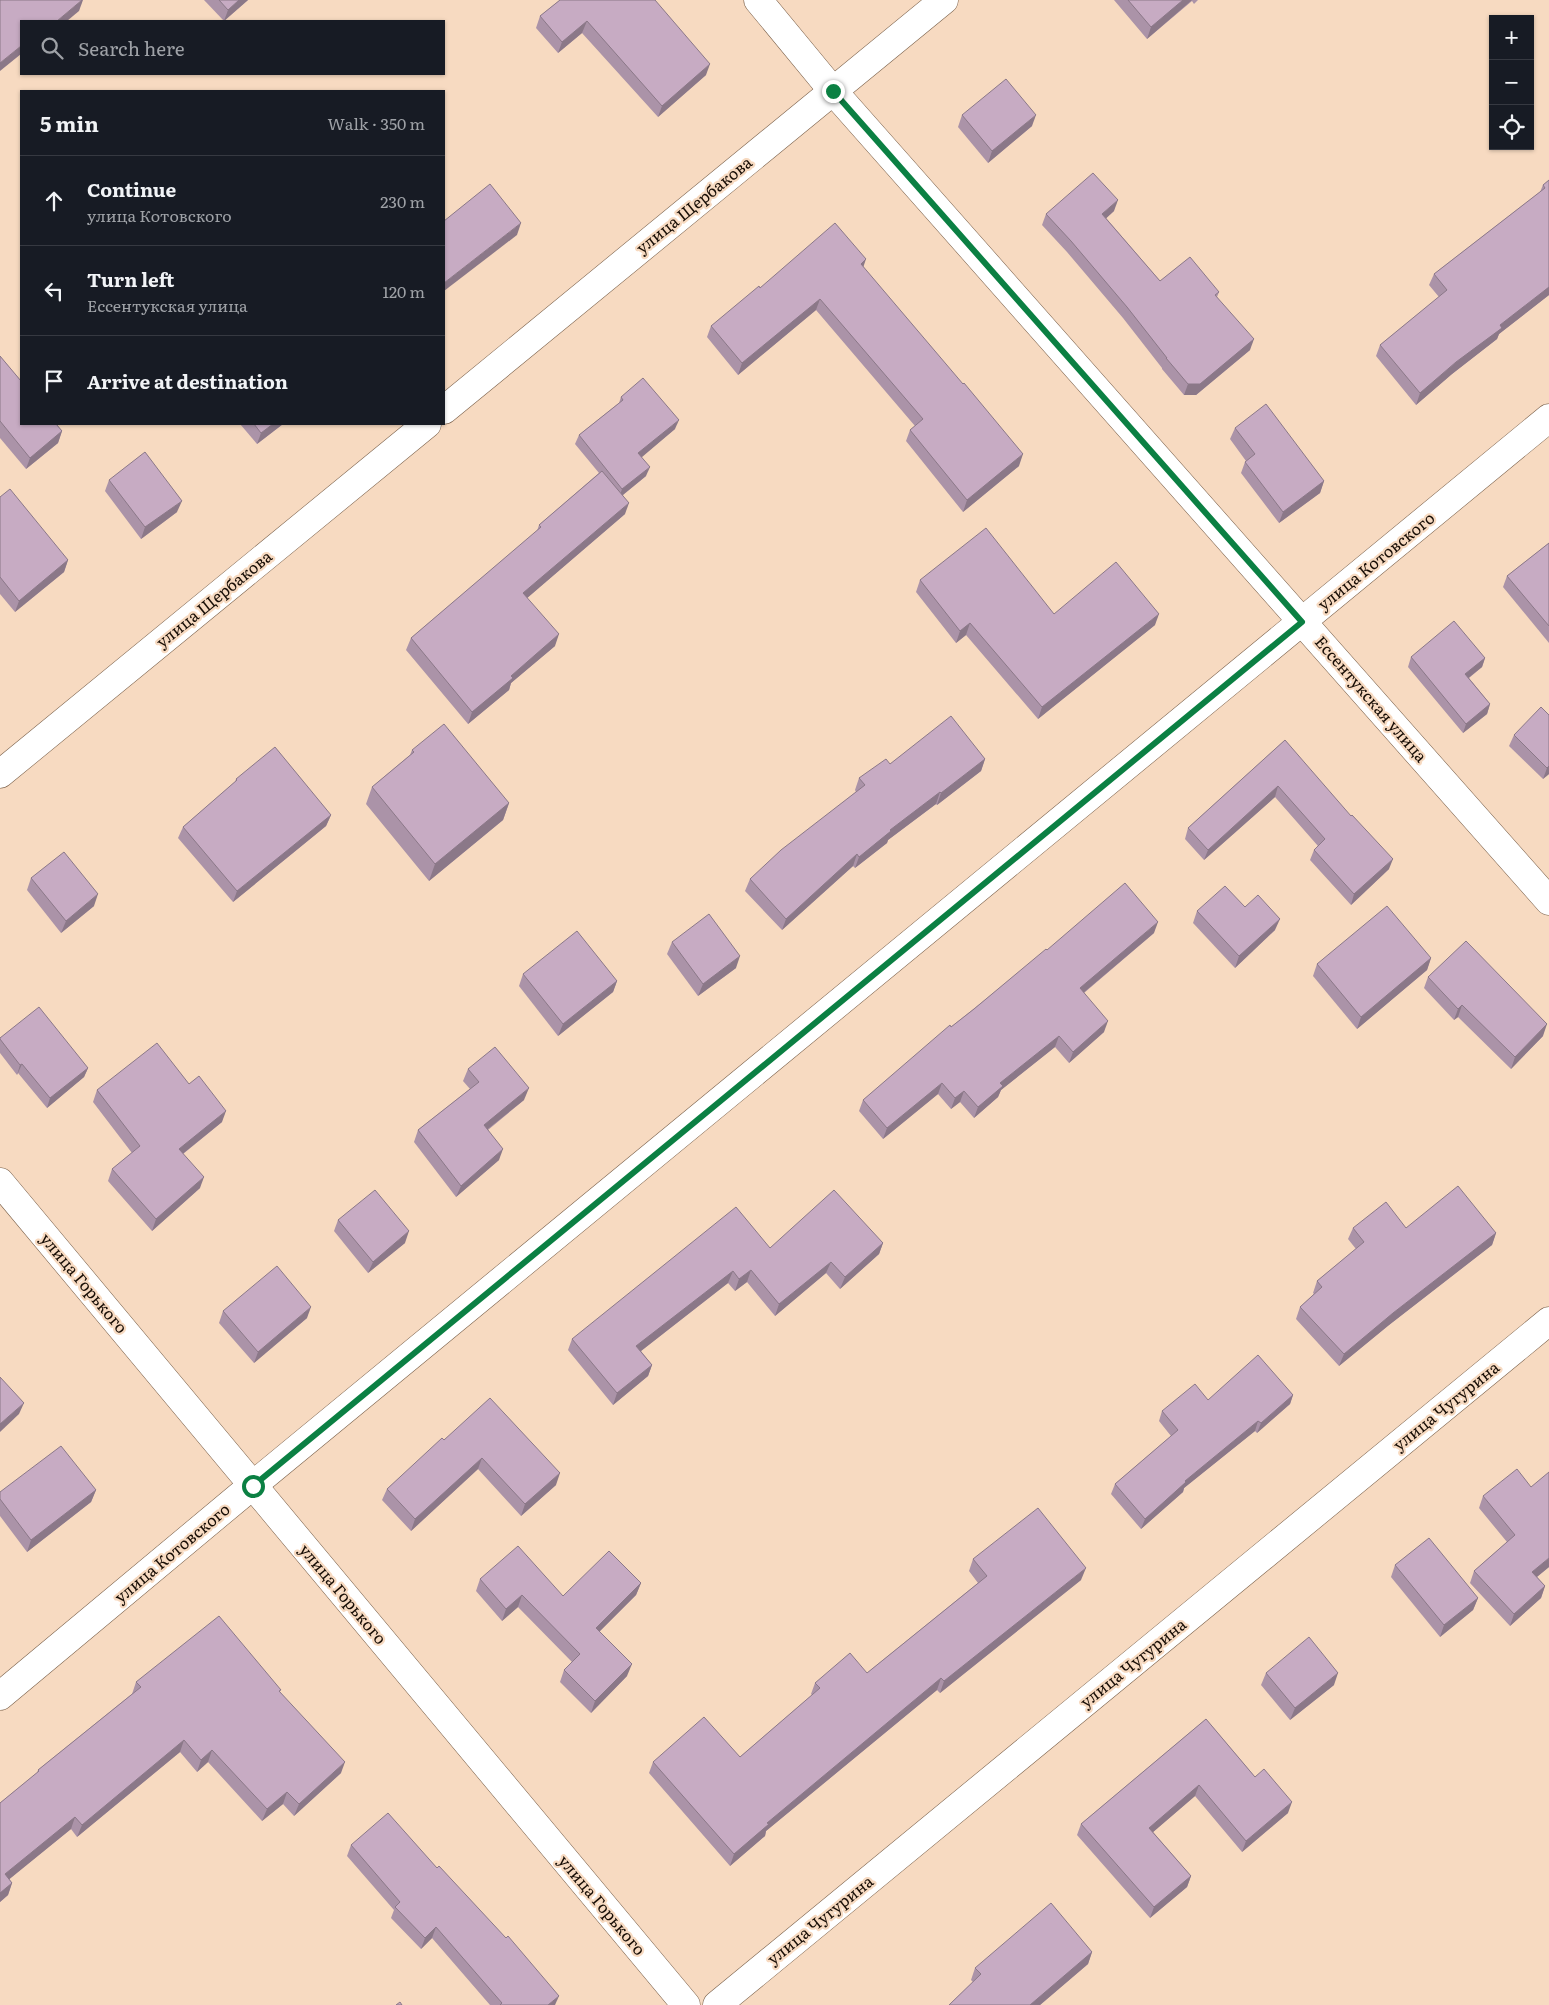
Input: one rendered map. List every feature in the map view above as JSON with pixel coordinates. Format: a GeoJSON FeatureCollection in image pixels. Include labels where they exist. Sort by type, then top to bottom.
{"type":"FeatureCollection","features":[{"type":"Feature","properties":{"kind":"street","name":"Ессентукская улица"},"geometry":{"type":"LineString","coordinates":[[758,0],[833,91],[1549,901]]}},
{"type":"Feature","properties":{"kind":"street","name":"улица Щербакова"},"geometry":{"type":"LineString","coordinates":[[445,409],[944,0]]}},
{"type":"Feature","properties":{"kind":"street","name":"улица Котовского"},"geometry":{"type":"LineString","coordinates":[[0,1696],[1549,418]]}},
{"type":"Feature","properties":{"kind":"street","name":"улица Щербакова"},"geometry":{"type":"LineString","coordinates":[[0,774],[426,425]]}},
{"type":"Feature","properties":{"kind":"street","name":"улица Горького"},"geometry":{"type":"LineString","coordinates":[[0,1182],[686,2005]]}},
{"type":"Feature","properties":{"kind":"street","name":"улица Чугурина"},"geometry":{"type":"LineString","coordinates":[[717,2005],[1549,1321]]}},
{"type":"Feature","properties":{"kind":"building"},"geometry":{"type":"Polygon","coordinates":[[[0,0],[82,0],[58,20],[20,20],[20,47],[0,63],[0,0]]]}},
{"type":"Feature","properties":{"kind":"building"},"geometry":{"type":"Polygon","coordinates":[[[219,0],[239,0],[228,10],[219,0]]]}},
{"type":"Feature","properties":{"kind":"building"},"geometry":{"type":"Polygon","coordinates":[[[560,0],[655,0],[710,64],[662,106],[587,21],[562,42],[540,16],[560,0]]]}},
{"type":"Feature","properties":{"kind":"building"},"geometry":{"type":"Polygon","coordinates":[[[1128,0],[1183,0],[1151,27],[1128,0]]]}},
{"type":"Feature","properties":{"kind":"building"},"geometry":{"type":"Polygon","coordinates":[[[1006,79],[1036,115],[992,151],[962,115],[1006,79]]]}},
{"type":"Feature","properties":{"kind":"building"},"geometry":{"type":"Polygon","coordinates":[[[1093,173],[1118,200],[1102,214],[1160,281],[1190,257],[1219,292],[1215,295],[1254,339],[1200,384],[1188,384],[1127,307],[1046,214],[1093,173]]]}},
{"type":"Feature","properties":{"kind":"building"},"geometry":{"type":"Polygon","coordinates":[[[1549,180],[1549,287],[1500,325],[1502,328],[1456,362],[1420,393],[1380,345],[1447,290],[1434,274],[1545,188],[1543,185],[1549,180]]]}},
{"type":"Feature","properties":{"kind":"building"},"geometry":{"type":"Polygon","coordinates":[[[490,184],[521,223],[445,282],[445,220],[490,184]]]}},
{"type":"Feature","properties":{"kind":"building"},"geometry":{"type":"Polygon","coordinates":[[[835,223],[866,259],[861,264],[1023,454],[967,500],[910,430],[923,419],[820,299],[742,363],[711,326],[759,286],[760,288],[835,223]]]}},
{"type":"Feature","properties":{"kind":"building"},"geometry":{"type":"Polygon","coordinates":[[[0,356],[20,380],[20,425],[57,425],[62,431],[30,458],[0,421],[0,356]]]}},
{"type":"Feature","properties":{"kind":"building"},"geometry":{"type":"Polygon","coordinates":[[[643,378],[679,420],[638,453],[650,467],[622,489],[579,435],[623,400],[621,397],[643,378]]]}},
{"type":"Feature","properties":{"kind":"building"},"geometry":{"type":"Polygon","coordinates":[[[1266,404],[1324,481],[1283,512],[1245,462],[1255,454],[1235,428],[1266,404]]]}},
{"type":"Feature","properties":{"kind":"building"},"geometry":{"type":"Polygon","coordinates":[[[255,425],[272,425],[261,433],[255,425]]]}},
{"type":"Feature","properties":{"kind":"building"},"geometry":{"type":"Polygon","coordinates":[[[145,452],[182,501],[145,527],[109,480],[145,452]]]}},
{"type":"Feature","properties":{"kind":"building"},"geometry":{"type":"Polygon","coordinates":[[[602,471],[629,503],[523,593],[559,634],[511,676],[513,678],[472,712],[411,638],[541,527],[539,525],[602,471]]]}},
{"type":"Feature","properties":{"kind":"building"},"geometry":{"type":"Polygon","coordinates":[[[10,489],[68,560],[19,601],[0,577],[0,497],[10,489]]]}},
{"type":"Feature","properties":{"kind":"building"},"geometry":{"type":"Polygon","coordinates":[[[986,528],[1054,614],[1116,562],[1159,614],[1042,707],[970,623],[960,631],[920,580],[986,528]]]}},
{"type":"Feature","properties":{"kind":"building"},"geometry":{"type":"Polygon","coordinates":[[[1549,543],[1549,626],[1507,576],[1549,543]]]}},
{"type":"Feature","properties":{"kind":"building"},"geometry":{"type":"Polygon","coordinates":[[[1454,621],[1485,658],[1465,674],[1490,704],[1466,724],[1411,657],[1454,621]]]}},
{"type":"Feature","properties":{"kind":"building"},"geometry":{"type":"Polygon","coordinates":[[[1541,707],[1549,715],[1549,766],[1547,768],[1514,735],[1541,707]]]}},
{"type":"Feature","properties":{"kind":"building"},"geometry":{"type":"Polygon","coordinates":[[[951,716],[985,759],[890,830],[859,857],[857,854],[786,919],[750,879],[781,850],[865,785],[859,778],[886,759],[890,764],[951,716]]]}},
{"type":"Feature","properties":{"kind":"building"},"geometry":{"type":"Polygon","coordinates":[[[444,724],[509,803],[435,864],[372,787],[414,752],[412,750],[444,724]]]}},
{"type":"Feature","properties":{"kind":"building"},"geometry":{"type":"Polygon","coordinates":[[[1285,740],[1351,816],[1393,859],[1354,894],[1314,850],[1325,839],[1278,786],[1208,850],[1188,828],[1285,740]]]}},
{"type":"Feature","properties":{"kind":"building"},"geometry":{"type":"Polygon","coordinates":[[[275,747],[331,815],[237,891],[183,827],[275,747]]]}},
{"type":"Feature","properties":{"kind":"building"},"geometry":{"type":"Polygon","coordinates":[[[64,852],[98,894],[66,921],[31,878],[64,852]]]}},
{"type":"Feature","properties":{"kind":"building"},"geometry":{"type":"Polygon","coordinates":[[[1125,883],[1158,922],[1080,988],[1108,1021],[1073,1052],[1059,1036],[1000,1083],[1003,1086],[978,1107],[964,1091],[955,1098],[942,1083],[887,1128],[863,1100],[950,1025],[951,1027],[1047,950],[1125,883]]]}},
{"type":"Feature","properties":{"kind":"building"},"geometry":{"type":"Polygon","coordinates":[[[1225,886],[1245,907],[1258,895],[1280,919],[1239,956],[1197,911],[1225,886]]]}},
{"type":"Feature","properties":{"kind":"building"},"geometry":{"type":"Polygon","coordinates":[[[1387,906],[1431,958],[1361,1017],[1317,964],[1387,906]]]}},
{"type":"Feature","properties":{"kind":"building"},"geometry":{"type":"Polygon","coordinates":[[[709,914],[740,956],[703,984],[672,942],[709,914]]]}},
{"type":"Feature","properties":{"kind":"building"},"geometry":{"type":"Polygon","coordinates":[[[577,931],[617,981],[563,1024],[523,974],[577,931]]]}},
{"type":"Feature","properties":{"kind":"building"},"geometry":{"type":"Polygon","coordinates":[[[1466,941],[1547,1024],[1515,1057],[1462,1005],[1458,1009],[1428,977],[1466,941]]]}},
{"type":"Feature","properties":{"kind":"building"},"geometry":{"type":"Polygon","coordinates":[[[39,1007],[88,1068],[50,1098],[22,1064],[20,1065],[0,1039],[39,1007]]]}},
{"type":"Feature","properties":{"kind":"building"},"geometry":{"type":"Polygon","coordinates":[[[157,1043],[189,1084],[199,1076],[226,1111],[179,1149],[204,1177],[156,1219],[112,1169],[140,1146],[97,1090],[157,1043]]]}},
{"type":"Feature","properties":{"kind":"building"},"geometry":{"type":"Polygon","coordinates":[[[495,1047],[529,1088],[484,1125],[503,1149],[461,1186],[418,1130],[479,1082],[468,1069],[495,1047]]]}},
{"type":"Feature","properties":{"kind":"building"},"geometry":{"type":"Polygon","coordinates":[[[1458,1186],[1496,1233],[1393,1313],[1344,1354],[1300,1307],[1322,1287],[1317,1281],[1364,1242],[1353,1228],[1386,1202],[1406,1228],[1458,1186]]]}},
{"type":"Feature","properties":{"kind":"building"},"geometry":{"type":"Polygon","coordinates":[[[375,1190],[409,1231],[373,1262],[338,1220],[375,1190]]]}},
{"type":"Feature","properties":{"kind":"building"},"geometry":{"type":"Polygon","coordinates":[[[834,1190],[883,1243],[845,1277],[831,1262],[779,1304],[751,1270],[739,1279],[733,1271],[636,1346],[652,1365],[617,1393],[572,1339],[736,1207],[770,1248],[834,1190]]]}},
{"type":"Feature","properties":{"kind":"building"},"geometry":{"type":"Polygon","coordinates":[[[277,1266],[311,1307],[258,1352],[223,1311],[277,1266]]]}},
{"type":"Feature","properties":{"kind":"building"},"geometry":{"type":"Polygon","coordinates":[[[1258,1355],[1293,1395],[1261,1423],[1258,1421],[1185,1481],[1145,1519],[1115,1484],[1178,1430],[1162,1411],[1195,1384],[1208,1400],[1258,1355]]]}},
{"type":"Feature","properties":{"kind":"building"},"geometry":{"type":"Polygon","coordinates":[[[0,1377],[24,1403],[0,1424],[0,1377]]]}},
{"type":"Feature","properties":{"kind":"building"},"geometry":{"type":"Polygon","coordinates":[[[490,1398],[560,1473],[525,1504],[482,1458],[415,1519],[387,1489],[442,1438],[444,1440],[490,1398]]]}},
{"type":"Feature","properties":{"kind":"building"},"geometry":{"type":"Polygon","coordinates":[[[61,1446],[96,1490],[31,1540],[0,1499],[0,1492],[61,1446]]]}},
{"type":"Feature","properties":{"kind":"building"},"geometry":{"type":"Polygon","coordinates":[[[1517,1469],[1531,1487],[1549,1472],[1549,1558],[1532,1572],[1545,1586],[1514,1614],[1474,1571],[1515,1535],[1483,1496],[1517,1469]]]}},
{"type":"Feature","properties":{"kind":"building"},"geometry":{"type":"Polygon","coordinates":[[[1038,1508],[1086,1568],[944,1681],[941,1678],[767,1823],[769,1824],[734,1854],[653,1762],[704,1717],[740,1757],[820,1688],[815,1683],[850,1653],[867,1673],[987,1576],[973,1559],[1038,1508]]]}},
{"type":"Feature","properties":{"kind":"building"},"geometry":{"type":"Polygon","coordinates":[[[1429,1538],[1478,1598],[1444,1625],[1395,1565],[1429,1538]]]}},
{"type":"Feature","properties":{"kind":"building"},"geometry":{"type":"Polygon","coordinates":[[[518,1546],[563,1596],[609,1551],[641,1583],[596,1628],[632,1664],[595,1701],[564,1670],[580,1654],[522,1595],[506,1609],[480,1579],[518,1546]]]}},
{"type":"Feature","properties":{"kind":"building"},"geometry":{"type":"Polygon","coordinates":[[[219,1616],[281,1690],[279,1691],[345,1762],[299,1804],[287,1792],[267,1809],[212,1750],[201,1760],[184,1740],[82,1825],[75,1817],[5,1874],[12,1883],[0,1893],[0,1803],[141,1687],[136,1682],[219,1616]]]}},
{"type":"Feature","properties":{"kind":"building"},"geometry":{"type":"Polygon","coordinates":[[[1309,1637],[1338,1673],[1295,1708],[1266,1673],[1309,1637]]]}},
{"type":"Feature","properties":{"kind":"building"},"geometry":{"type":"Polygon","coordinates":[[[1206,1719],[1255,1777],[1264,1769],[1292,1802],[1246,1841],[1199,1785],[1149,1828],[1191,1876],[1154,1907],[1081,1824],[1206,1719]]]}},
{"type":"Feature","properties":{"kind":"building"},"geometry":{"type":"Polygon","coordinates":[[[388,1813],[437,1868],[439,1866],[506,1938],[508,1936],[559,1996],[548,2005],[500,2005],[502,2003],[436,1927],[425,1938],[395,1907],[400,1902],[351,1845],[388,1813]]]}},
{"type":"Feature","properties":{"kind":"building"},"geometry":{"type":"Polygon","coordinates":[[[1051,1903],[1092,1952],[1030,2005],[949,2005],[981,1974],[975,1968],[1051,1903]]]}},
{"type":"Feature","properties":{"kind":"route"},"geometry":{"type":"LineString","coordinates":[[253,1486],[1302,622],[833,91]]}}]}
